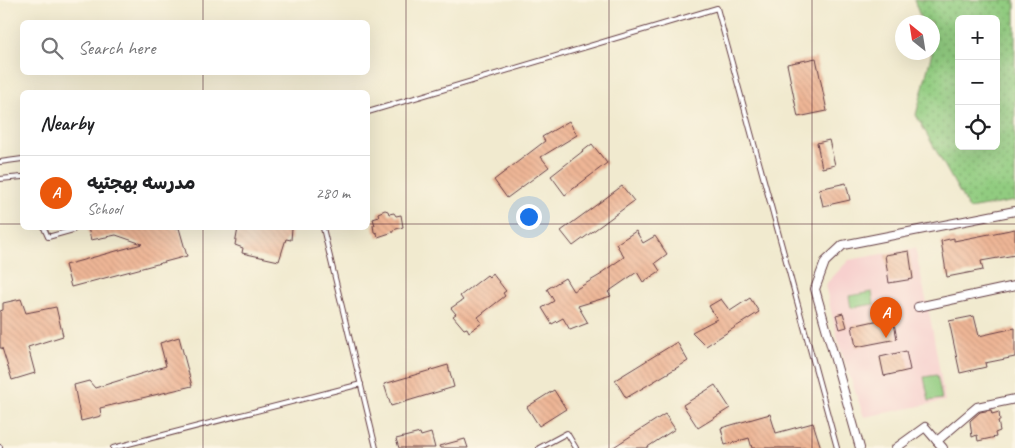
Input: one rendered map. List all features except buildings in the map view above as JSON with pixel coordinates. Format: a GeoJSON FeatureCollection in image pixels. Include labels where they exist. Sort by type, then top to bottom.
{"type":"FeatureCollection","features":[{"type":"Feature","properties":{"kind":"street"},"geometry":{"type":"LineString","coordinates":[[860,448],[815,289],[825,262],[843,245],[1015,211]]}},
{"type":"Feature","properties":{"kind":"street"},"geometry":{"type":"LineString","coordinates":[[918,307],[1015,286]]}},
{"type":"Feature","properties":{"kind":"street"},"geometry":{"type":"LineString","coordinates":[[937,441],[978,407],[1015,399]]}},
{"type":"Feature","properties":{"kind":"street"},"geometry":{"type":"LineString","coordinates":[[896,448],[925,427],[943,448]]}},
{"type":"Feature","properties":{"kind":"lane"},"geometry":{"type":"LineString","coordinates":[[370,111],[717,8],[837,448]]}},
{"type":"Feature","properties":{"kind":"lane"},"geometry":{"type":"LineString","coordinates":[[0,162],[20,159]]}},
{"type":"Feature","properties":{"kind":"lane"},"geometry":{"type":"LineString","coordinates":[[0,179],[20,177]]}},
{"type":"Feature","properties":{"kind":"lane"},"geometry":{"type":"LineString","coordinates":[[45,230],[48,237],[73,230]]}},
{"type":"Feature","properties":{"kind":"lane"},"geometry":{"type":"LineString","coordinates":[[323,230],[376,448]]}},
{"type":"Feature","properties":{"kind":"lane"},"geometry":{"type":"LineString","coordinates":[[113,448],[361,384]]}},
{"type":"Feature","properties":{"kind":"lane"},"geometry":{"type":"LineString","coordinates":[[539,448],[567,433],[576,448]]}},
{"type":"Feature","properties":{"kind":"shaded area"},"geometry":{"type":"Polygon","coordinates":[[[915,248],[945,401],[864,417],[840,348],[825,285],[849,260],[915,248]]]}},
{"type":"Feature","properties":{"kind":"green space"},"geometry":{"type":"Polygon","coordinates":[[[914,0],[1015,0],[1015,201],[969,209],[916,115],[930,60],[940,60],[940,15],[919,15],[914,0]]]}},
{"type":"Feature","properties":{"kind":"green space"},"geometry":{"type":"Polygon","coordinates":[[[872,292],[874,304],[851,308],[849,296],[872,292]]]}},
{"type":"Feature","properties":{"kind":"green space"},"geometry":{"type":"Polygon","coordinates":[[[937,375],[942,399],[929,401],[924,377],[937,375]]]}},
{"type":"Feature","properties":{"kind":"place","name":"مدرسه بهجتیه"},"geometry":{"type":"Point","coordinates":[886,338]}}]}
